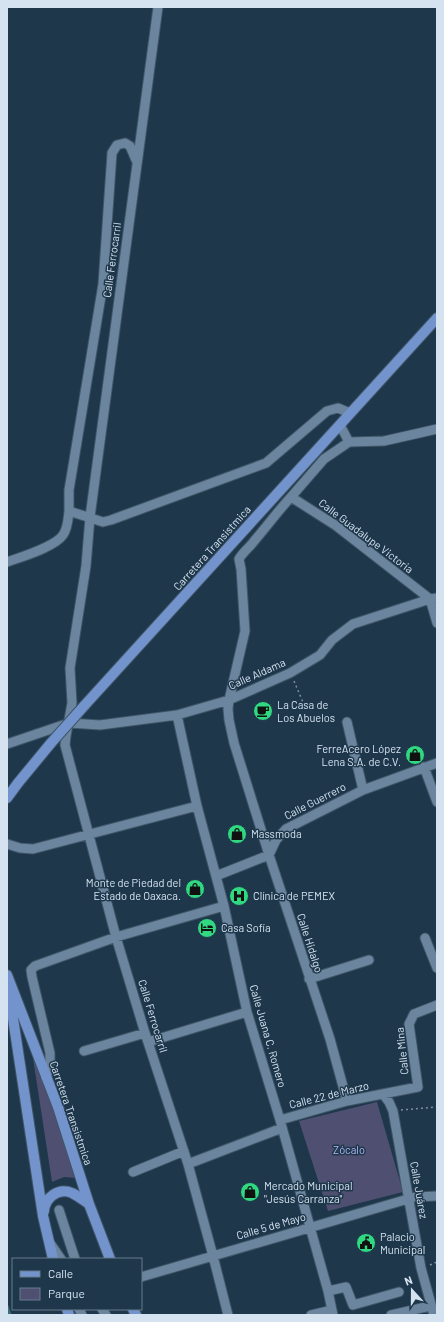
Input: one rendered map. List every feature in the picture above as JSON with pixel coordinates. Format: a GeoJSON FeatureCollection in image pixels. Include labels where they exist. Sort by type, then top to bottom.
{"type":"FeatureCollection","features":[{"type":"Feature","properties":{"kind":"main road","name":"Carretera Transistmica"},"geometry":{"type":"LineString","coordinates":[[7,798],[18,782],[84,706],[437,318]]}},
{"type":"Feature","properties":{"kind":"main road","name":"Carretera Transistmica"},"geometry":{"type":"LineString","coordinates":[[7,975],[58,1107],[89,1204],[110,1258]]}},
{"type":"Feature","properties":{"kind":"main road"},"geometry":{"type":"LineString","coordinates":[[7,980],[43,1216],[53,1258]]}},
{"type":"Feature","properties":{"kind":"main road"},"geometry":{"type":"LineString","coordinates":[[43,1216],[46,1202],[54,1193],[59,1191],[71,1193],[89,1204]]}},
{"type":"Feature","properties":{"kind":"street","name":"Calle Ferrocarril"},"geometry":{"type":"LineString","coordinates":[[158,7],[90,516],[86,566],[70,668],[72,703],[65,745],[116,937],[146,1037],[188,1164],[214,1256],[228,1315]]}},
{"type":"Feature","properties":{"kind":"street"},"geometry":{"type":"LineString","coordinates":[[7,562],[55,543],[62,536],[66,528],[69,511],[69,490],[103,284],[112,153],[117,145],[125,143],[130,146],[137,164]]}},
{"type":"Feature","properties":{"kind":"street"},"geometry":{"type":"LineString","coordinates":[[69,511],[90,516],[103,522],[111,520],[266,463],[328,411],[338,408],[350,413]]}},
{"type":"Feature","properties":{"kind":"street"},"geometry":{"type":"LineString","coordinates":[[340,425],[349,442]]}},
{"type":"Feature","properties":{"kind":"street"},"geometry":{"type":"LineString","coordinates":[[291,497],[324,459],[349,442],[384,440],[437,429]]}},
{"type":"Feature","properties":{"kind":"street","name":"Calle Guadalupe Victoria"},"geometry":{"type":"LineString","coordinates":[[291,497],[335,525],[433,598]]}},
{"type":"Feature","properties":{"kind":"street","name":"Calle Hidalgo"},"geometry":{"type":"LineString","coordinates":[[291,497],[239,559],[245,631],[228,709],[234,743],[309,979],[330,1039],[347,1101]]}},
{"type":"Feature","properties":{"kind":"street"},"geometry":{"type":"LineString","coordinates":[[433,598],[437,623]]}},
{"type":"Feature","properties":{"kind":"street","name":"Calle Aldama"},"geometry":{"type":"LineString","coordinates":[[69,723],[100,725],[177,715],[230,700],[290,673],[320,655],[332,640],[353,624],[433,598]]}},
{"type":"Feature","properties":{"kind":"street","name":"Calle Juana C. Romero"},"geometry":{"type":"LineString","coordinates":[[177,715],[197,806],[224,906],[246,1012],[281,1124],[333,1313]]}},
{"type":"Feature","properties":{"kind":"street"},"geometry":{"type":"LineString","coordinates":[[347,722],[363,790]]}},
{"type":"Feature","properties":{"kind":"street"},"geometry":{"type":"LineString","coordinates":[[7,744],[69,723]]}},
{"type":"Feature","properties":{"kind":"street","name":"Calle Guerrero"},"geometry":{"type":"LineString","coordinates":[[269,855],[280,833],[286,829],[363,790],[437,763]]}},
{"type":"Feature","properties":{"kind":"street"},"geometry":{"type":"LineString","coordinates":[[424,767],[437,802]]}},
{"type":"Feature","properties":{"kind":"street"},"geometry":{"type":"LineString","coordinates":[[7,844],[20,848],[33,848],[197,806]]}},
{"type":"Feature","properties":{"kind":"street"},"geometry":{"type":"LineString","coordinates":[[216,876],[269,855]]}},
{"type":"Feature","properties":{"kind":"street"},"geometry":{"type":"LineString","coordinates":[[46,1078],[50,1065],[50,1053],[31,970],[35,966],[42,962],[116,937],[224,906]]}},
{"type":"Feature","properties":{"kind":"street"},"geometry":{"type":"LineString","coordinates":[[425,938],[437,968]]}},
{"type":"Feature","properties":{"kind":"street"},"geometry":{"type":"LineString","coordinates":[[309,979],[369,960]]}},
{"type":"Feature","properties":{"kind":"street","name":"Calle Mina"},"geometry":{"type":"LineString","coordinates":[[418,1087],[408,1024],[414,1014],[437,1005]]}},
{"type":"Feature","properties":{"kind":"street"},"geometry":{"type":"LineString","coordinates":[[84,1051],[246,1012]]}},
{"type":"Feature","properties":{"kind":"street","name":"Calle 22 de Marzo"},"geometry":{"type":"LineString","coordinates":[[188,1164],[281,1124],[347,1101],[418,1087]]}},
{"type":"Feature","properties":{"kind":"street","name":"Calle Juárez"},"geometry":{"type":"LineString","coordinates":[[383,1094],[394,1111],[411,1198],[421,1268],[432,1311]]}},
{"type":"Feature","properties":{"kind":"street"},"geometry":{"type":"LineString","coordinates":[[133,1172],[184,1151]]}},
{"type":"Feature","properties":{"kind":"street","name":"Calle 5 de Mayo"},"geometry":{"type":"LineString","coordinates":[[142,1277],[411,1198],[437,1196]]}},
{"type":"Feature","properties":{"kind":"street"},"geometry":{"type":"LineString","coordinates":[[59,1210],[75,1257]]}},
{"type":"Feature","properties":{"kind":"street"},"geometry":{"type":"LineString","coordinates":[[48,1240],[61,1258]]}},
{"type":"Feature","properties":{"kind":"street"},"geometry":{"type":"LineString","coordinates":[[328,1291],[346,1287],[353,1305],[399,1292]]}},
{"type":"Feature","properties":{"kind":"street"},"geometry":{"type":"LineString","coordinates":[[391,1315],[432,1311]]}},
{"type":"Feature","properties":{"kind":"street"},"geometry":{"type":"LineString","coordinates":[[311,1315],[333,1313]]}},
{"type":"Feature","properties":{"kind":"path"},"geometry":{"type":"LineString","coordinates":[[290,673],[305,707]]}},
{"type":"Feature","properties":{"kind":"path"},"geometry":{"type":"LineString","coordinates":[[394,1111],[437,1107]]}},
{"type":"Feature","properties":{"kind":"green space"},"geometry":{"type":"Polygon","coordinates":[[[31,1045],[77,1178],[64,1177],[52,1182],[31,1045]]]}},
{"type":"Feature","properties":{"kind":"green space","name":"Zócalo"},"geometry":{"type":"Polygon","coordinates":[[[377,1102],[403,1192],[328,1211],[299,1121],[377,1102]]]}},
{"type":"Feature","properties":{"kind":"waterway"},"geometry":{"type":"LineString","coordinates":[[7,1306],[10,1315]]}},
{"type":"Feature","properties":{"kind":"place","name":"La Casa de Los Abuelos"},"geometry":{"type":"Point","coordinates":[263,711]}},
{"type":"Feature","properties":{"kind":"place","name":"FerreAcero López Lena S.A. de C.V."},"geometry":{"type":"Point","coordinates":[415,755]}},
{"type":"Feature","properties":{"kind":"place","name":"Massmoda"},"geometry":{"type":"Point","coordinates":[237,834]}},
{"type":"Feature","properties":{"kind":"place","name":"Monte de Piedad del Estado de Oaxaca."},"geometry":{"type":"Point","coordinates":[195,889]}},
{"type":"Feature","properties":{"kind":"place","name":"Clínica de PEMEX"},"geometry":{"type":"Point","coordinates":[239,896]}},
{"type":"Feature","properties":{"kind":"place","name":"Casa Sofía"},"geometry":{"type":"Point","coordinates":[207,928]}},
{"type":"Feature","properties":{"kind":"place","name":"Mercado Municipal \"Jesús Carranza\""},"geometry":{"type":"Point","coordinates":[250,1192]}},
{"type":"Feature","properties":{"kind":"place","name":"Palacio Municipal"},"geometry":{"type":"Point","coordinates":[366,1243]}}]}
